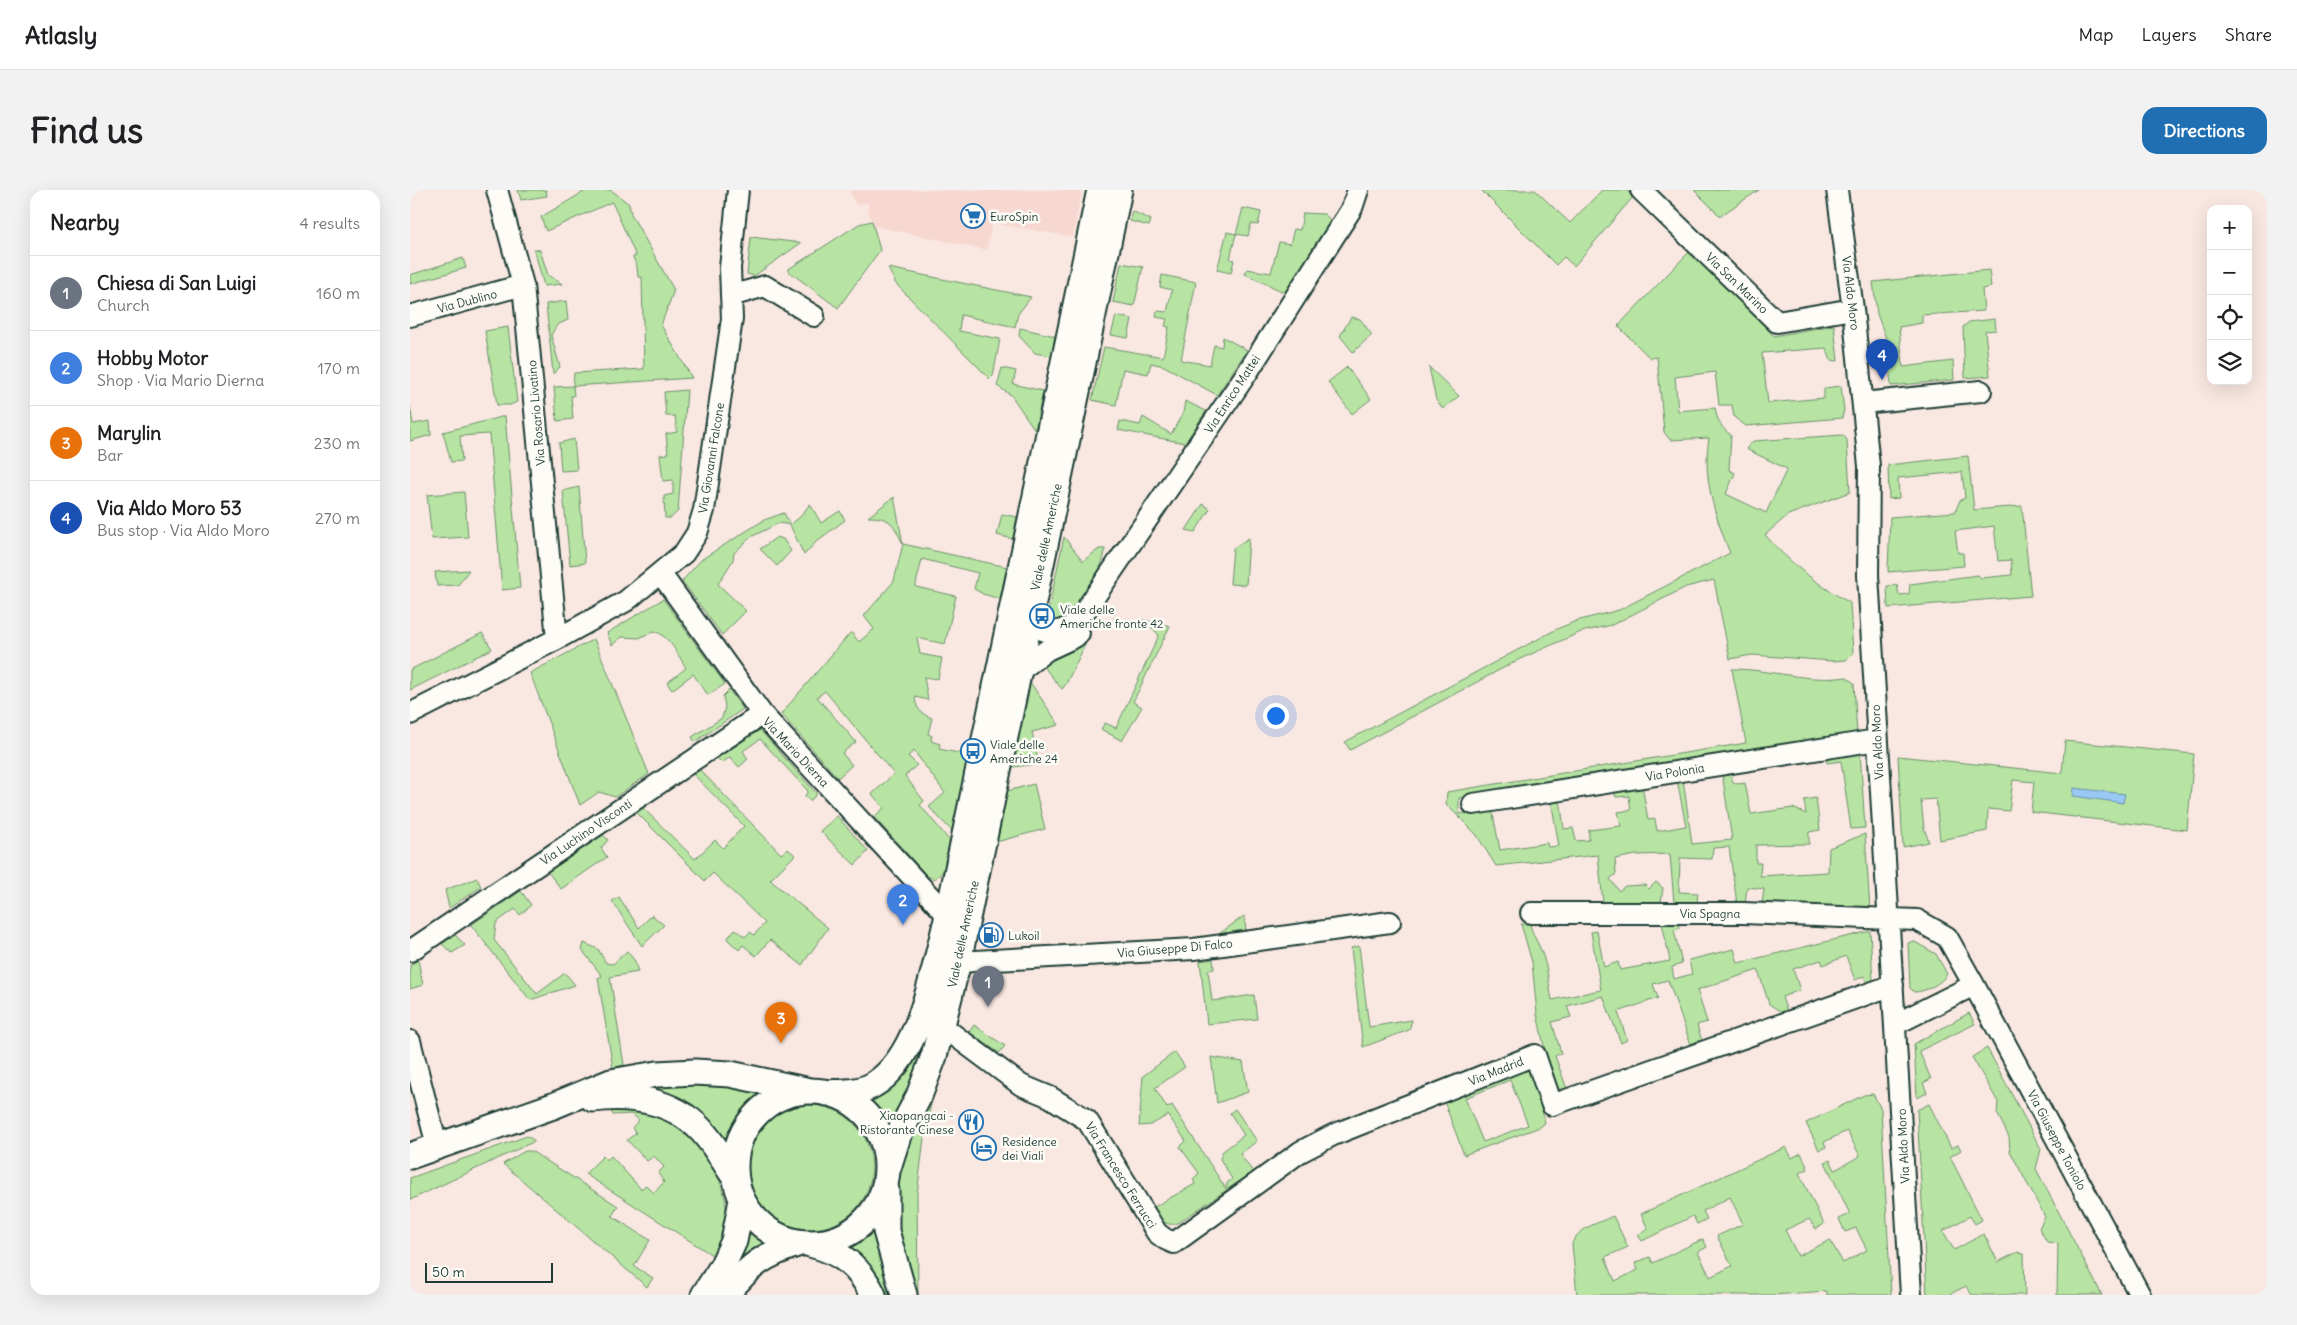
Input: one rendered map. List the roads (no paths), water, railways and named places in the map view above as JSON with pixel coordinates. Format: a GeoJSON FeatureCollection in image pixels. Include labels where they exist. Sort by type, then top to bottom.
{"type":"FeatureCollection","features":[{"type":"Feature","properties":{"kind":"main road","name":"Viale delle Americhe"},"geometry":{"type":"LineString","coordinates":[[818,1092],[858,1091],[873,1085],[892,1068],[905,1052],[923,1006],[948,916],[1100,190]]}},
{"type":"Feature","properties":{"kind":"main road","name":"Viale delle Americhe"},"geometry":{"type":"LineString","coordinates":[[887,1175],[898,1136],[919,1096],[934,1056],[958,962],[1119,190]]}},
{"type":"Feature","properties":{"kind":"main road"},"geometry":{"type":"LineString","coordinates":[[410,1156],[553,1106],[611,1082],[657,1074],[695,1072],[730,1074],[818,1092],[852,1103],[872,1121],[880,1136],[886,1153],[887,1175],[884,1210],[886,1231],[904,1295]]}},
{"type":"Feature","properties":{"kind":"main road"},"geometry":{"type":"LineString","coordinates":[[704,1295],[722,1267],[734,1241],[739,1189],[735,1160],[739,1143],[747,1126],[758,1112],[773,1101],[790,1094],[818,1092]]}},
{"type":"Feature","properties":{"kind":"main road"},"geometry":{"type":"LineString","coordinates":[[553,1106],[613,1096],[642,1099],[663,1105],[684,1116],[700,1129],[739,1189],[752,1216],[765,1229],[782,1238],[836,1252],[860,1273],[873,1295]]}},
{"type":"Feature","properties":{"kind":"main road"},"geometry":{"type":"LineString","coordinates":[[726,1295],[753,1265],[773,1252],[805,1244],[831,1241],[851,1233],[868,1219],[880,1201],[887,1175]]}},
{"type":"Feature","properties":{"kind":"street","name":"Via Rosario Livatino"},"geometry":{"type":"LineString","coordinates":[[497,190],[523,286],[557,639]]}},
{"type":"Feature","properties":{"kind":"street","name":"Via Giovanni Falcone"},"geometry":{"type":"LineString","coordinates":[[410,714],[557,639],[626,600],[684,553],[697,533],[704,510],[732,319],[730,268],[738,190]]}},
{"type":"Feature","properties":{"kind":"street","name":"Via Enrico Mattei"},"geometry":{"type":"LineString","coordinates":[[1028,622],[1040,631],[1062,631],[1076,624],[1246,373],[1352,208],[1358,190]]}},
{"type":"Feature","properties":{"kind":"street","name":"Via San Marino"},"geometry":{"type":"LineString","coordinates":[[1641,190],[1777,322],[1853,309]]}},
{"type":"Feature","properties":{"kind":"street","name":"Via Aldo Moro"},"geometry":{"type":"LineString","coordinates":[[1837,190],[1853,309],[1869,466],[1868,575],[1911,1295]]}},
{"type":"Feature","properties":{"kind":"street","name":"Via Dublino"},"geometry":{"type":"LineString","coordinates":[[410,316],[523,286]]}},
{"type":"Feature","properties":{"kind":"street"},"geometry":{"type":"LineString","coordinates":[[731,296],[765,286],[814,316]]}},
{"type":"Feature","properties":{"kind":"street"},"geometry":{"type":"LineString","coordinates":[[1863,403],[1981,391]]}},
{"type":"Feature","properties":{"kind":"street","name":"Via Mario Dierna"},"geometry":{"type":"LineString","coordinates":[[660,574],[762,714],[948,916]]}},
{"type":"Feature","properties":{"kind":"street"},"geometry":{"type":"LineString","coordinates":[[1018,672],[1046,650],[1075,637],[1093,615],[1097,593]]}},
{"type":"Feature","properties":{"kind":"street","name":"Via Luchino Visconti"},"geometry":{"type":"LineString","coordinates":[[410,951],[762,714]]}},
{"type":"Feature","properties":{"kind":"street","name":"Via Polonia"},"geometry":{"type":"LineString","coordinates":[[1473,804],[1877,740]]}},
{"type":"Feature","properties":{"kind":"street","name":"Via Spagna"},"geometry":{"type":"LineString","coordinates":[[1531,913],[1743,913],[1916,920],[1947,937],[1974,985]]}},
{"type":"Feature","properties":{"kind":"street","name":"Via Giuseppe Di Falco"},"geometry":{"type":"LineString","coordinates":[[958,962],[1194,949],[1390,922]]}},
{"type":"Feature","properties":{"kind":"street","name":"Via Madrid"},"geometry":{"type":"LineString","coordinates":[[1174,1242],[1300,1152],[1333,1135],[1536,1055],[1552,1105],[1893,985]]}},
{"type":"Feature","properties":{"kind":"street"},"geometry":{"type":"LineString","coordinates":[[1896,1024],[1974,985]]}},
{"type":"Feature","properties":{"kind":"street","name":"Via Giuseppe Toniolo"},"geometry":{"type":"LineString","coordinates":[[1974,985],[2140,1295]]}},
{"type":"Feature","properties":{"kind":"street","name":"Via Francesco Ferrucci"},"geometry":{"type":"LineString","coordinates":[[942,1026],[1021,1085],[1050,1097],[1087,1120],[1157,1232],[1164,1239],[1174,1242]]}},
{"type":"Feature","properties":{"kind":"street"},"geometry":{"type":"LineString","coordinates":[[410,1041],[437,1146]]}},
{"type":"Feature","properties":{"kind":"water"},"geometry":{"type":"Polygon","coordinates":[[[2074,788],[2125,794],[2123,803],[2073,796],[2074,788]]]}},
{"type":"Feature","properties":{"kind":"place","name":"EuroSpin"},"geometry":{"type":"Point","coordinates":[973,216]}},
{"type":"Feature","properties":{"kind":"place","name":"Via Aldo Moro 53"},"geometry":{"type":"Point","coordinates":[1882,380]}},
{"type":"Feature","properties":{"kind":"place","name":"Viale delle Americhe fronte 42"},"geometry":{"type":"Point","coordinates":[1042,616]}},
{"type":"Feature","properties":{"kind":"place","name":"Viale delle Americhe 24"},"geometry":{"type":"Point","coordinates":[973,751]}},
{"type":"Feature","properties":{"kind":"place","name":"Hobby Motor"},"geometry":{"type":"Point","coordinates":[903,925]}},
{"type":"Feature","properties":{"kind":"place","name":"Lukoil"},"geometry":{"type":"Point","coordinates":[991,935]}},
{"type":"Feature","properties":{"kind":"place","name":"Chiesa di San Luigi"},"geometry":{"type":"Point","coordinates":[988,1007]}},
{"type":"Feature","properties":{"kind":"place","name":"Marylin"},"geometry":{"type":"Point","coordinates":[781,1043]}},
{"type":"Feature","properties":{"kind":"place","name":"Xiaopangcai - Ristorante Cinese"},"geometry":{"type":"Point","coordinates":[971,1122]}},
{"type":"Feature","properties":{"kind":"place","name":"Residence dei Viali"},"geometry":{"type":"Point","coordinates":[984,1148]}}]}
